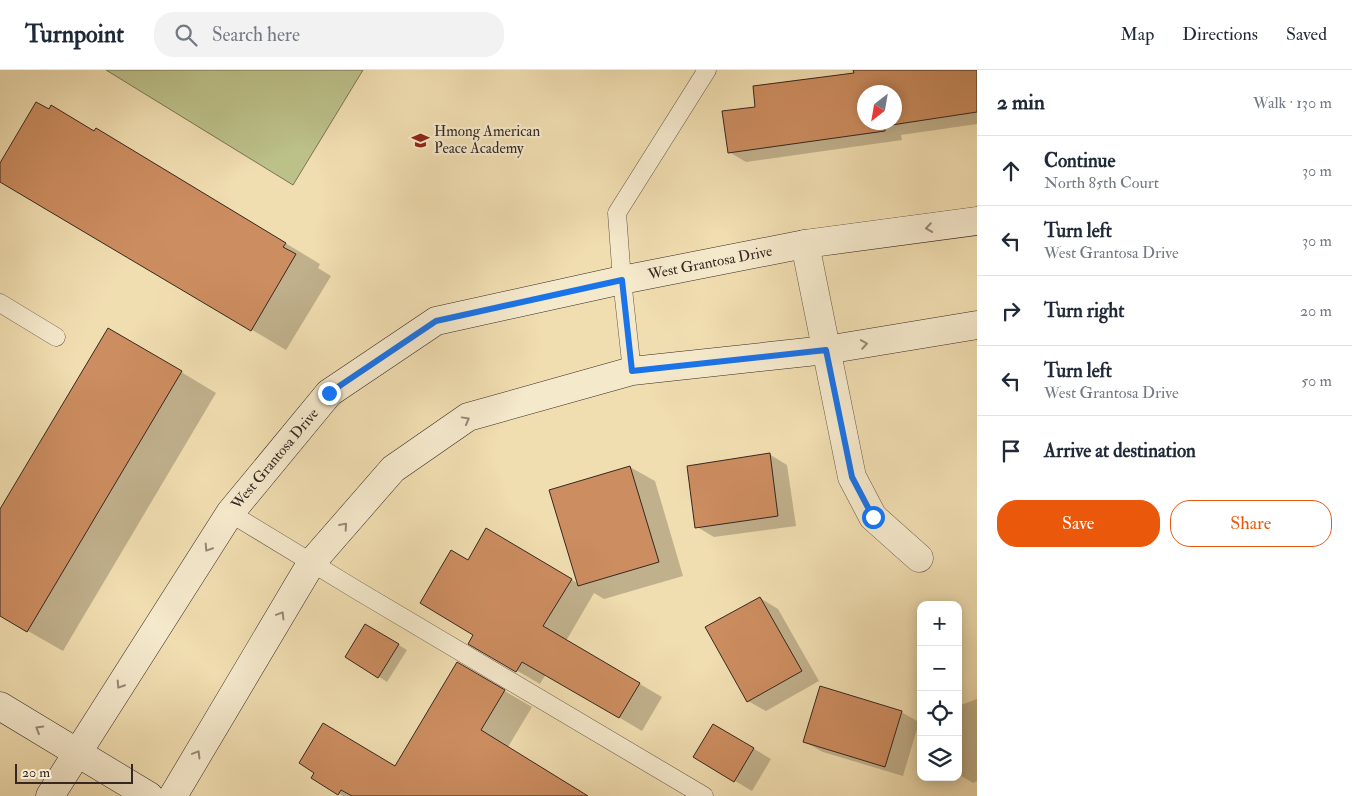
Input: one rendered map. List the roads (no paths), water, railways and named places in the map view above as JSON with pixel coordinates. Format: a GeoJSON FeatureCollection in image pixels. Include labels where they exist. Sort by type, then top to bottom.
{"type":"FeatureCollection","features":[{"type":"Feature","properties":{"kind":"street","name":"West Grantosa Drive"},"geometry":{"type":"LineString","coordinates":[[50,796],[230,513],[329,393],[436,321],[622,280],[805,244],[977,221]]}},
{"type":"Feature","properties":{"kind":"street"},"geometry":{"type":"LineString","coordinates":[[805,244],[852,477],[873,517],[920,558]]}},
{"type":"Feature","properties":{"kind":"street"},"geometry":{"type":"LineString","coordinates":[[173,796],[312,562],[393,469],[468,417],[632,371],[826,350],[977,325]]}},
{"type":"Feature","properties":{"kind":"street"},"geometry":{"type":"LineString","coordinates":[[0,706],[149,796]]}},
{"type":"Feature","properties":{"kind":"lane"},"geometry":{"type":"LineString","coordinates":[[632,371],[617,213],[707,70]]}},
{"type":"Feature","properties":{"kind":"lane"},"geometry":{"type":"LineString","coordinates":[[0,303],[56,337]]}},
{"type":"Feature","properties":{"kind":"lane"},"geometry":{"type":"LineString","coordinates":[[230,513],[704,796]]}},
{"type":"Feature","properties":{"kind":"place","name":"Hmong American Peace Academy"},"geometry":{"type":"Point","coordinates":[420,140]}}]}
